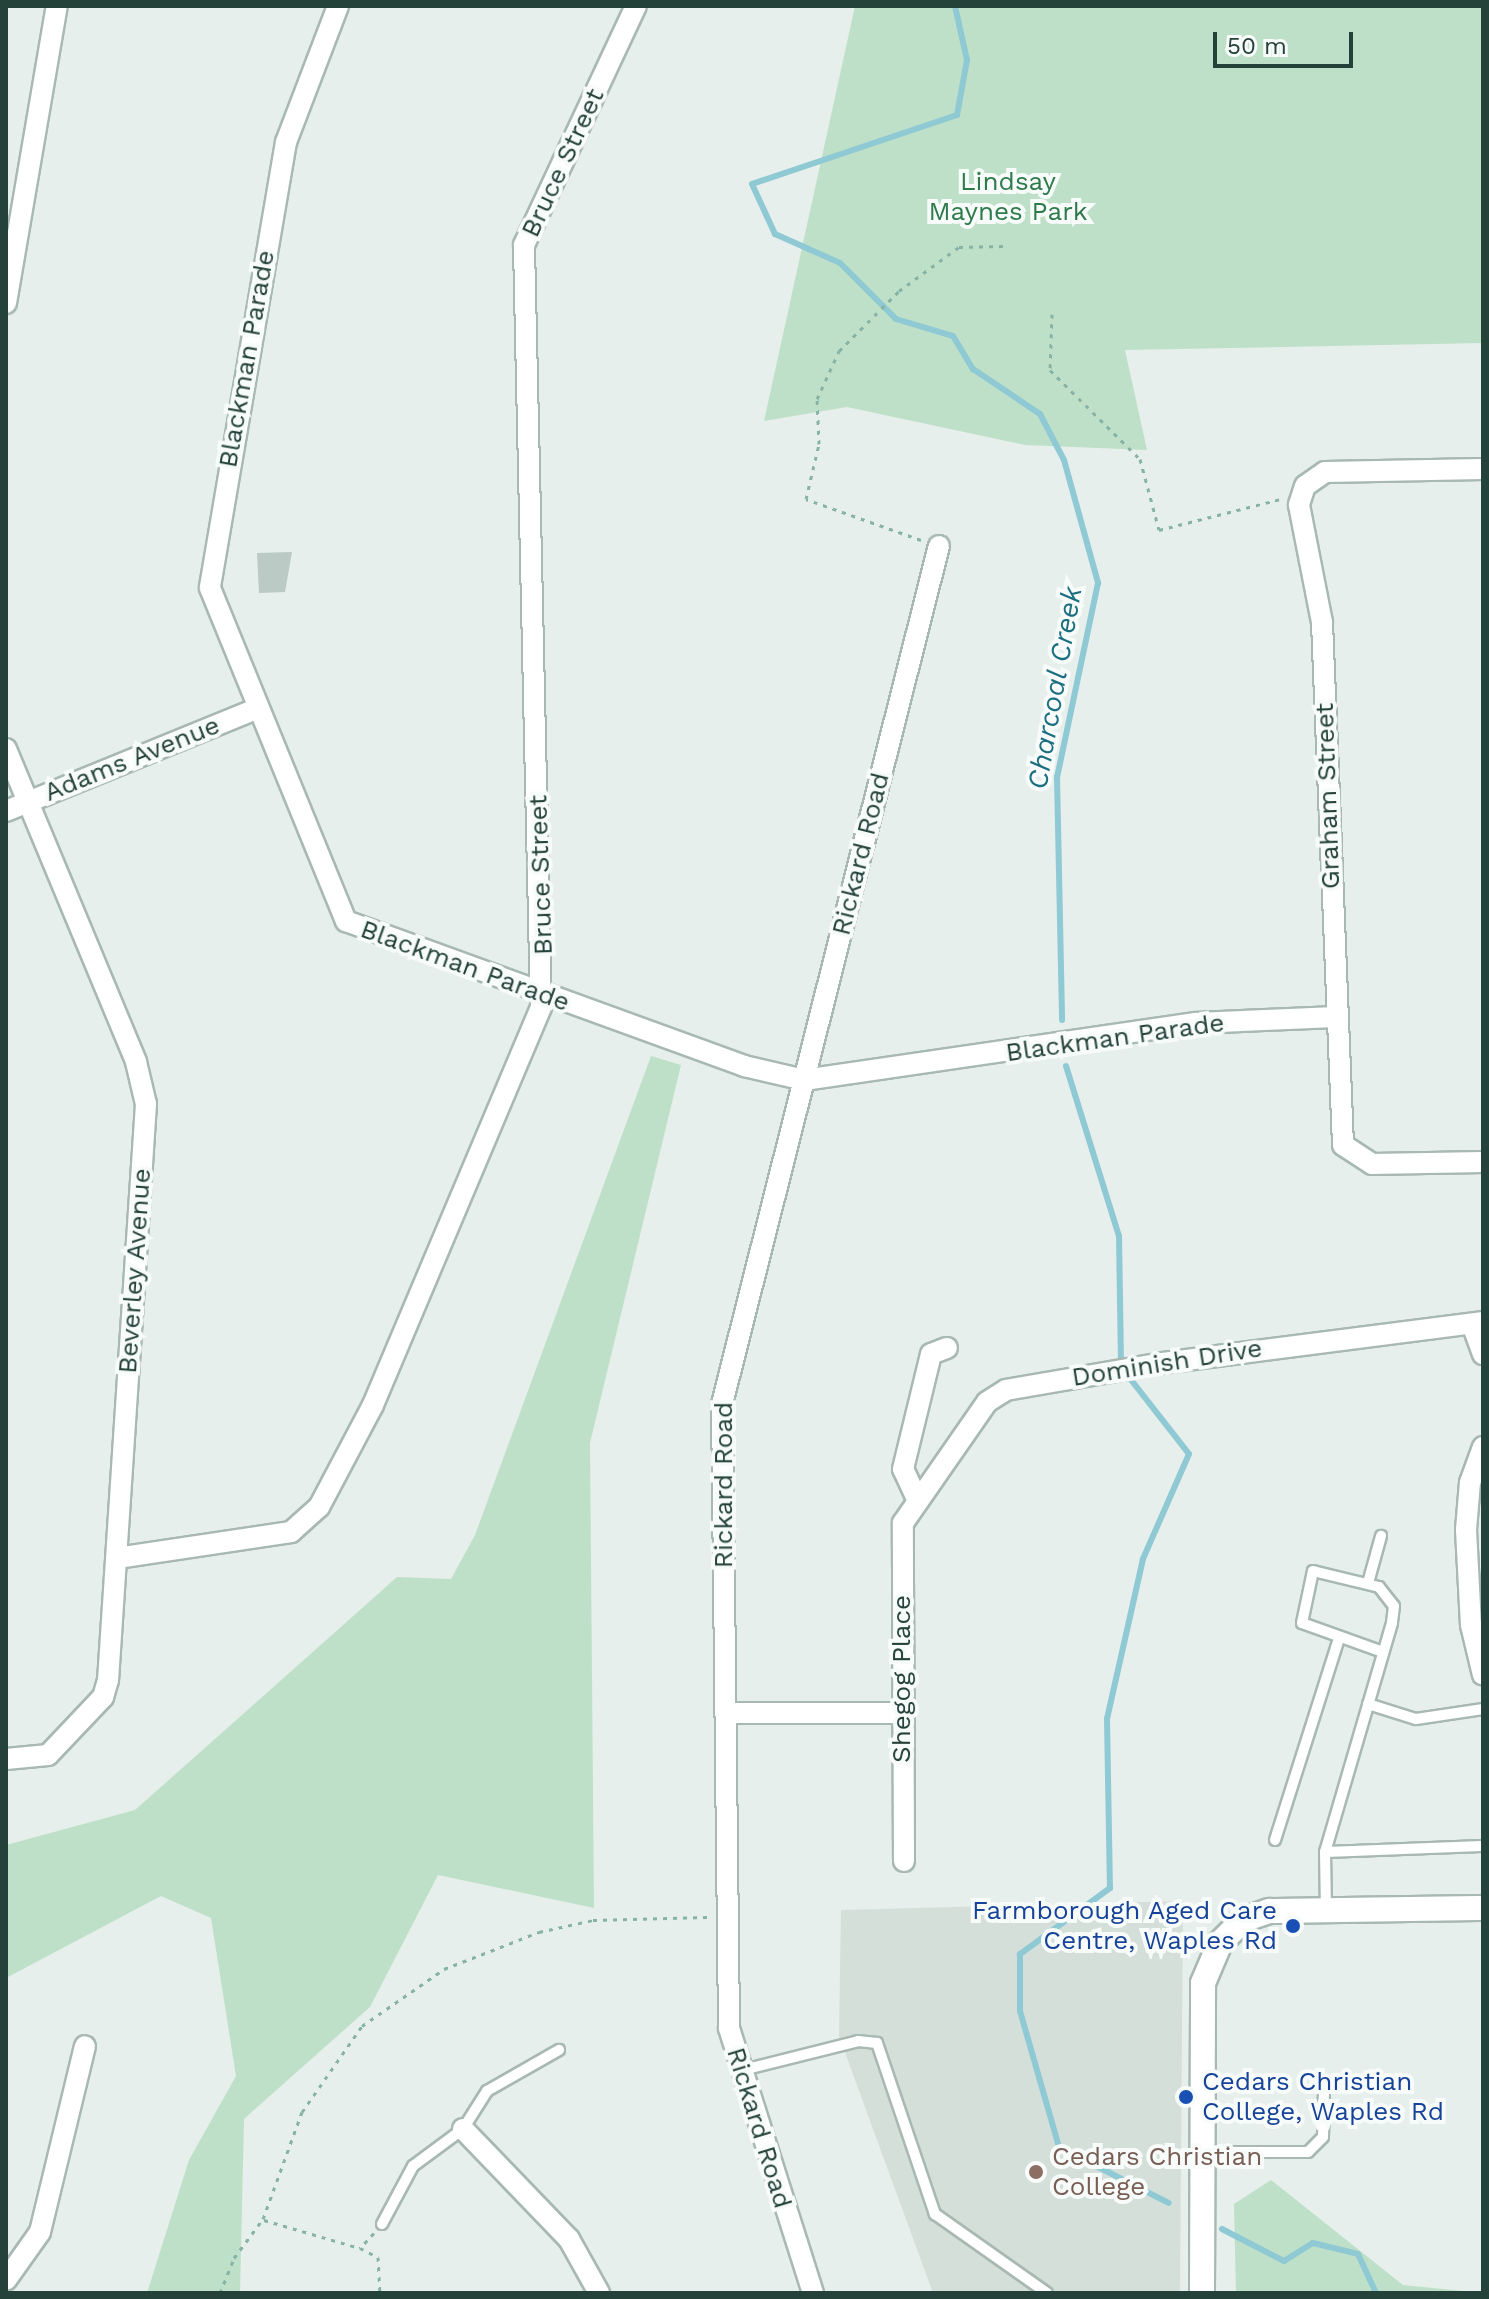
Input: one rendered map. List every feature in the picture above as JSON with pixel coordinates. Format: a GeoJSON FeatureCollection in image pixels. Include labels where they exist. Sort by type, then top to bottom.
{"type":"FeatureCollection","features":[{"type":"Feature","properties":{"kind":"street"},"geometry":{"type":"LineString","coordinates":[[6,303],[57,6]]}},
{"type":"Feature","properties":{"kind":"street","name":"Blackman Parade"},"geometry":{"type":"LineString","coordinates":[[338,6],[286,142],[212,557],[213,605],[346,921],[543,994],[804,1080],[1196,1023],[1336,1017]]}},
{"type":"Feature","properties":{"kind":"street","name":"Bruce Street"},"geometry":{"type":"LineString","coordinates":[[117,1558],[291,1532],[319,1507],[373,1405],[543,994],[524,245],[636,6]]}},
{"type":"Feature","properties":{"kind":"street"},"geometry":{"type":"LineString","coordinates":[[1301,495],[1313,479],[1338,470],[1483,469]]}},
{"type":"Feature","properties":{"kind":"street","name":"Graham Street"},"geometry":{"type":"LineString","coordinates":[[1301,495],[1322,622],[1340,1131],[1350,1156],[1372,1164],[1483,1162]]}},
{"type":"Feature","properties":{"kind":"street","name":"Rickard Road"},"geometry":{"type":"LineString","coordinates":[[813,2293],[738,2071],[728,2017],[722,1404],[939,546]]}},
{"type":"Feature","properties":{"kind":"street","name":"Adams Avenue"},"geometry":{"type":"LineString","coordinates":[[6,811],[258,708]]}},
{"type":"Feature","properties":{"kind":"street","name":"Beverley Avenue"},"geometry":{"type":"LineString","coordinates":[[6,749],[144,1087],[117,1558],[103,1697],[48,1755],[6,1759]]}},
{"type":"Feature","properties":{"kind":"street","name":"Dominish Drive"},"geometry":{"type":"LineString","coordinates":[[918,1501],[996,1394],[1163,1363],[1477,1323],[1483,1354]]}},
{"type":"Feature","properties":{"kind":"street"},"geometry":{"type":"LineString","coordinates":[[918,1501],[903,1469],[931,1354],[947,1348]]}},
{"type":"Feature","properties":{"kind":"street"},"geometry":{"type":"LineString","coordinates":[[1483,1447],[1470,1482],[1466,1530],[1469,1613],[1483,1675]]}},
{"type":"Feature","properties":{"kind":"street","name":"Shegog Place"},"geometry":{"type":"LineString","coordinates":[[904,1861],[901,1713],[903,1523],[918,1501]]}},
{"type":"Feature","properties":{"kind":"street"},"geometry":{"type":"LineString","coordinates":[[726,1713],[901,1713]]}},
{"type":"Feature","properties":{"kind":"street"},"geometry":{"type":"LineString","coordinates":[[1202,2293],[1203,1983],[1212,1954],[1257,1914],[1326,1908],[1483,1908]]}},
{"type":"Feature","properties":{"kind":"street"},"geometry":{"type":"LineString","coordinates":[[6,2280],[40,2232],[85,2046]]}},
{"type":"Feature","properties":{"kind":"street"},"geometry":{"type":"LineString","coordinates":[[463,2129],[569,2239],[599,2293]]}},
{"type":"Feature","properties":{"kind":"lane"},"geometry":{"type":"LineString","coordinates":[[1368,1583],[1381,1536]]}},
{"type":"Feature","properties":{"kind":"lane"},"geometry":{"type":"LineString","coordinates":[[1326,1908],[1325,1852],[1383,1652],[1394,1606],[1368,1583],[1326,1569],[1311,1574],[1300,1618],[1339,1638],[1383,1652]]}},
{"type":"Feature","properties":{"kind":"lane"},"geometry":{"type":"LineString","coordinates":[[1275,1840],[1339,1638]]}},
{"type":"Feature","properties":{"kind":"lane"},"geometry":{"type":"LineString","coordinates":[[1368,1704],[1416,1719],[1483,1709]]}},
{"type":"Feature","properties":{"kind":"lane"},"geometry":{"type":"LineString","coordinates":[[1325,1852],[1483,1846]]}},
{"type":"Feature","properties":{"kind":"lane"},"geometry":{"type":"LineString","coordinates":[[738,2071],[858,2041],[877,2043],[935,2214],[1047,2293]]}},
{"type":"Feature","properties":{"kind":"lane"},"geometry":{"type":"LineString","coordinates":[[382,2224],[413,2166],[463,2129],[501,2080],[559,2050]]}},
{"type":"Feature","properties":{"kind":"lane"},"geometry":{"type":"LineString","coordinates":[[1202,2152],[1308,2152],[1323,2137],[1324,2088]]}},
{"type":"Feature","properties":{"kind":"path"},"geometry":{"type":"LineString","coordinates":[[939,546],[806,499],[819,444],[817,399],[839,351],[899,291],[959,247],[1003,246]]}},
{"type":"Feature","properties":{"kind":"path"},"geometry":{"type":"LineString","coordinates":[[1052,314],[1050,370],[1140,459],[1159,530],[1301,495]]}},
{"type":"Feature","properties":{"kind":"path"},"geometry":{"type":"LineString","coordinates":[[220,2293],[234,2258],[263,2219],[286,2144],[347,2039],[426,1981],[567,1924],[727,1917]]}},
{"type":"Feature","properties":{"kind":"path"},"geometry":{"type":"LineString","coordinates":[[263,2219],[360,2248],[378,2257],[380,2293]]}},
{"type":"Feature","properties":{"kind":"path"},"geometry":{"type":"LineString","coordinates":[[360,2248],[382,2224]]}},
{"type":"Feature","properties":{"kind":"shaded area","name":"Cedars Christian College"},"geometry":{"type":"Polygon","coordinates":[[[1183,1901],[1180,2293],[933,2293],[839,2036],[841,1910],[1183,1901]]]}},
{"type":"Feature","properties":{"kind":"green space","name":"Lindsay Maynes Park"},"geometry":{"type":"Polygon","coordinates":[[[855,6],[1483,6],[1483,343],[1125,350],[1147,450],[1025,445],[847,407],[764,421],[855,6]]]}},
{"type":"Feature","properties":{"kind":"green space"},"geometry":{"type":"Polygon","coordinates":[[[651,1056],[681,1065],[590,1443],[594,1908],[438,1875],[370,2007],[244,2119],[240,2293],[147,2293],[189,2160],[236,2076],[211,1918],[161,1896],[6,1978],[6,1845],[135,1810],[397,1577],[451,1579],[475,1535],[651,1056]]]}},
{"type":"Feature","properties":{"kind":"green space"},"geometry":{"type":"Polygon","coordinates":[[[1271,2180],[1403,2285],[1483,2293],[1236,2293],[1234,2204],[1271,2180]]]}},
{"type":"Feature","properties":{"kind":"building"},"geometry":{"type":"Polygon","coordinates":[[[292,552],[285,592],[259,593],[257,553],[292,552]]]}},
{"type":"Feature","properties":{"kind":"waterway","name":"Charcoal Creek"},"geometry":{"type":"LineString","coordinates":[[955,6],[967,60],[957,115],[752,184],[775,234],[840,263],[896,319],[953,336],[973,369],[1040,414],[1064,460],[1098,583],[1057,777],[1062,1020]]}},
{"type":"Feature","properties":{"kind":"waterway","name":"Charcoal Creek"},"geometry":{"type":"LineString","coordinates":[[1066,1066],[1119,1236],[1121,1367],[1189,1454],[1143,1559],[1107,1719],[1110,1888],[1020,1954],[1020,2011],[1059,2147],[1169,2203]]}},
{"type":"Feature","properties":{"kind":"waterway","name":"Charcoal Creek"},"geometry":{"type":"LineString","coordinates":[[1222,2229],[1284,2261],[1313,2243],[1358,2254],[1376,2293]]}},
{"type":"Feature","properties":{"kind":"place","name":"Farmborough Aged Care Centre, Waples Rd"},"geometry":{"type":"Point","coordinates":[1293,1926]}},
{"type":"Feature","properties":{"kind":"place","name":"Cedars Christian College, Waples Rd"},"geometry":{"type":"Point","coordinates":[1186,2097]}},
{"type":"Feature","properties":{"kind":"place","name":"Cedars Christian College"},"geometry":{"type":"Point","coordinates":[1036,2172]}}]}
